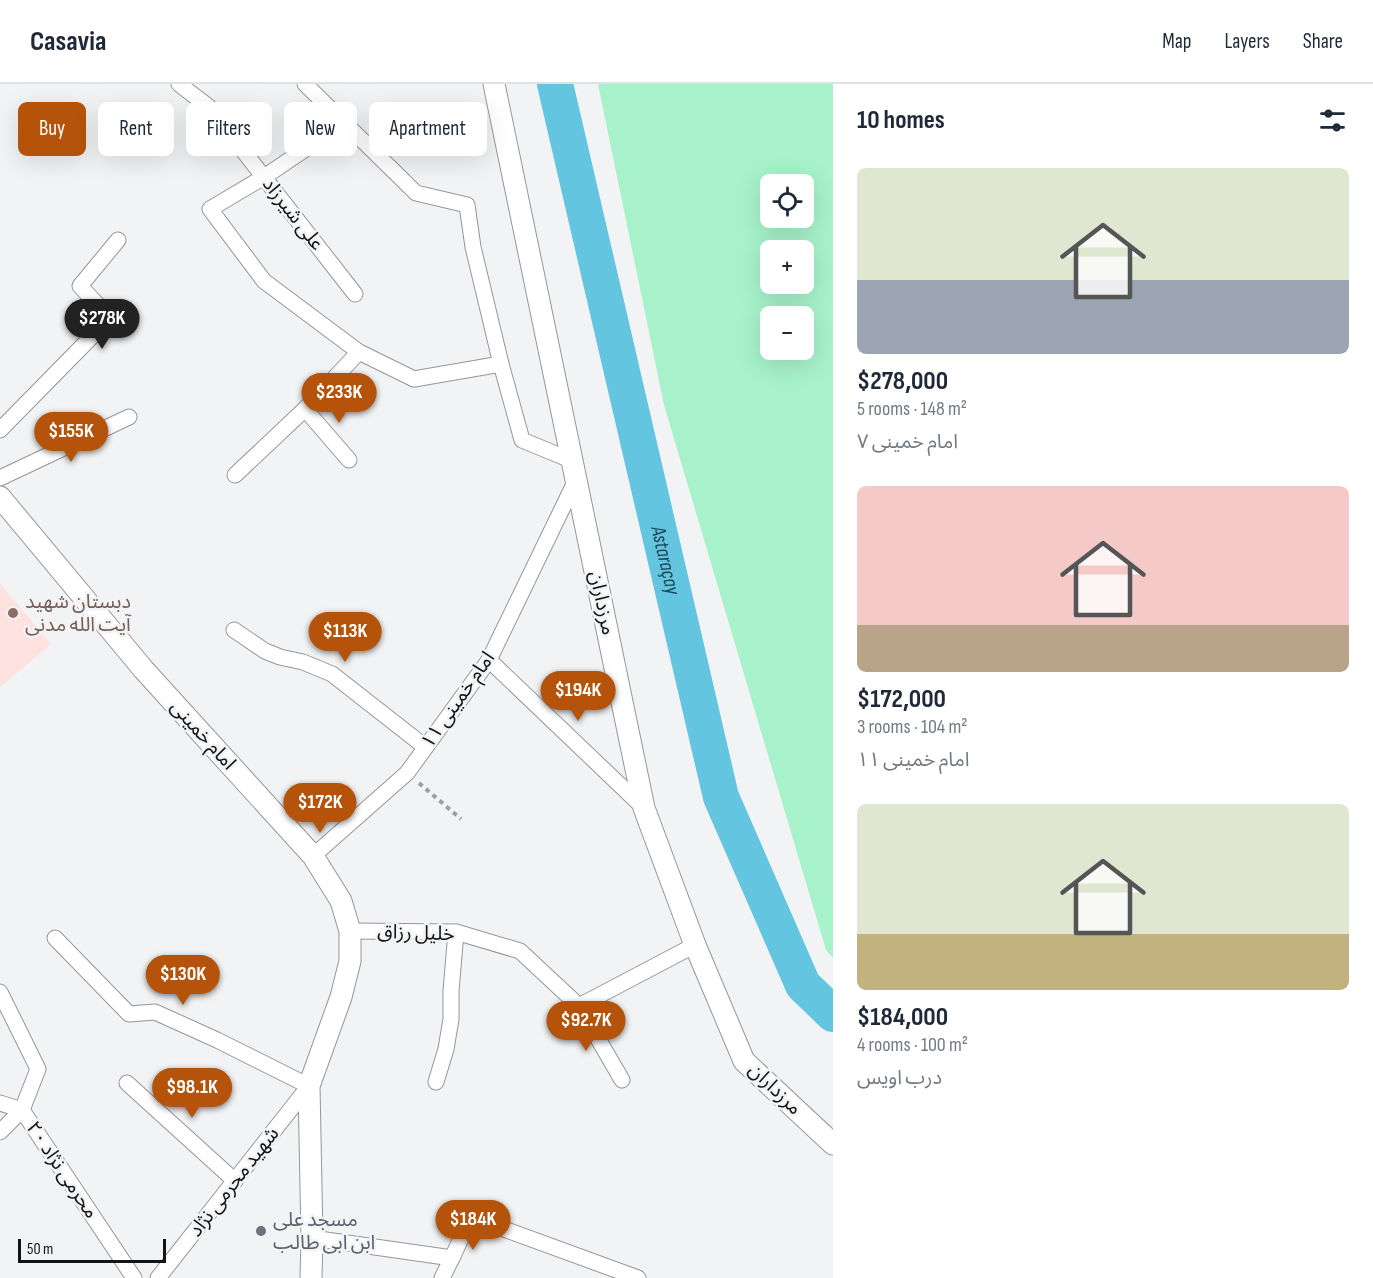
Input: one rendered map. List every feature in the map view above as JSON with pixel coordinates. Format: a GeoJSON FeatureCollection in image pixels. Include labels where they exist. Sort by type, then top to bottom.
{"type":"FeatureCollection","features":[{"type":"Feature","properties":{"kind":"street","name":"علی شیرزاد"},"geometry":{"type":"LineString","coordinates":[[179,84],[209,107],[355,294]]}},
{"type":"Feature","properties":{"kind":"street"},"geometry":{"type":"LineString","coordinates":[[305,84],[323,102]]}},
{"type":"Feature","properties":{"kind":"street","name":"مرزداران"},"geometry":{"type":"LineString","coordinates":[[494,84],[644,808],[695,945],[744,1060],[833,1144]]}},
{"type":"Feature","properties":{"kind":"street"},"geometry":{"type":"LineString","coordinates":[[357,136],[416,193],[467,205],[472,247],[522,440],[575,471]]}},
{"type":"Feature","properties":{"kind":"street"},"geometry":{"type":"LineString","coordinates":[[295,156],[210,209],[264,281],[359,352],[414,379],[501,364]]}},
{"type":"Feature","properties":{"kind":"street"},"geometry":{"type":"LineString","coordinates":[[0,430],[110,318],[80,286],[118,240]]}},
{"type":"Feature","properties":{"kind":"street"},"geometry":{"type":"LineString","coordinates":[[235,476],[305,409],[359,352]]}},
{"type":"Feature","properties":{"kind":"street"},"geometry":{"type":"LineString","coordinates":[[305,409],[349,460]]}},
{"type":"Feature","properties":{"kind":"street"},"geometry":{"type":"LineString","coordinates":[[0,478],[129,417]]}},
{"type":"Feature","properties":{"kind":"street","name":"امام خمینی ۱۱"},"geometry":{"type":"LineString","coordinates":[[313,856],[407,773],[424,746],[489,660],[575,471]]}},
{"type":"Feature","properties":{"kind":"street","name":"امام خمینی"},"geometry":{"type":"LineString","coordinates":[[0,496],[144,670],[313,856],[341,901],[350,931],[350,960],[341,997],[309,1086],[311,1278]]}},
{"type":"Feature","properties":{"kind":"street"},"geometry":{"type":"LineString","coordinates":[[234,630],[266,651],[332,674],[424,746]]}},
{"type":"Feature","properties":{"kind":"street"},"geometry":{"type":"LineString","coordinates":[[489,660],[644,808]]}},
{"type":"Feature","properties":{"kind":"street","name":"خلیل رزاق"},"geometry":{"type":"LineString","coordinates":[[350,931],[456,932],[520,951],[579,1006],[622,1080]]}},
{"type":"Feature","properties":{"kind":"street"},"geometry":{"type":"LineString","coordinates":[[436,1082],[452,1019],[451,991],[456,932]]}},
{"type":"Feature","properties":{"kind":"street"},"geometry":{"type":"LineString","coordinates":[[55,938],[129,1014],[155,1012],[309,1086]]}},
{"type":"Feature","properties":{"kind":"street"},"geometry":{"type":"LineString","coordinates":[[579,1006],[695,945]]}},
{"type":"Feature","properties":{"kind":"street"},"geometry":{"type":"LineString","coordinates":[[0,992],[38,1069],[22,1110],[0,1132]]}},
{"type":"Feature","properties":{"kind":"street"},"geometry":{"type":"LineString","coordinates":[[127,1083],[235,1181]]}},
{"type":"Feature","properties":{"kind":"street","name":"شهید محرمی نژاد"},"geometry":{"type":"LineString","coordinates":[[158,1278],[309,1086]]}},
{"type":"Feature","properties":{"kind":"street","name":"محرمی نژاد ۲۰"},"geometry":{"type":"LineString","coordinates":[[0,1103],[22,1110],[134,1278]]}},
{"type":"Feature","properties":{"kind":"street"},"geometry":{"type":"LineString","coordinates":[[442,1278],[471,1217],[638,1278]]}},
{"type":"Feature","properties":{"kind":"street"},"geometry":{"type":"LineString","coordinates":[[312,1238],[452,1258]]}},
{"type":"Feature","properties":{"kind":"path"},"geometry":{"type":"LineString","coordinates":[[407,773],[461,819]]}},
{"type":"Feature","properties":{"kind":"shaded area","name":"دبستان شهید آیت الله مدنی"},"geometry":{"type":"Polygon","coordinates":[[[0,583],[51,644],[0,687],[0,583]]]}},
{"type":"Feature","properties":{"kind":"green space"},"geometry":{"type":"Polygon","coordinates":[[[598,84],[833,84],[833,958],[826,950],[664,405],[598,84]]]}},
{"type":"Feature","properties":{"kind":"waterway","name":"Astaraçay"},"geometry":{"type":"LineString","coordinates":[[555,84],[721,797],[803,985],[833,1014]]}},
{"type":"Feature","properties":{"kind":"place","name":"دبستان شهید آیت الله مدنی"},"geometry":{"type":"Point","coordinates":[13,613]}},
{"type":"Feature","properties":{"kind":"place","name":"مسجد علی ابن ابی طالب"},"geometry":{"type":"Point","coordinates":[261,1231]}}]}
